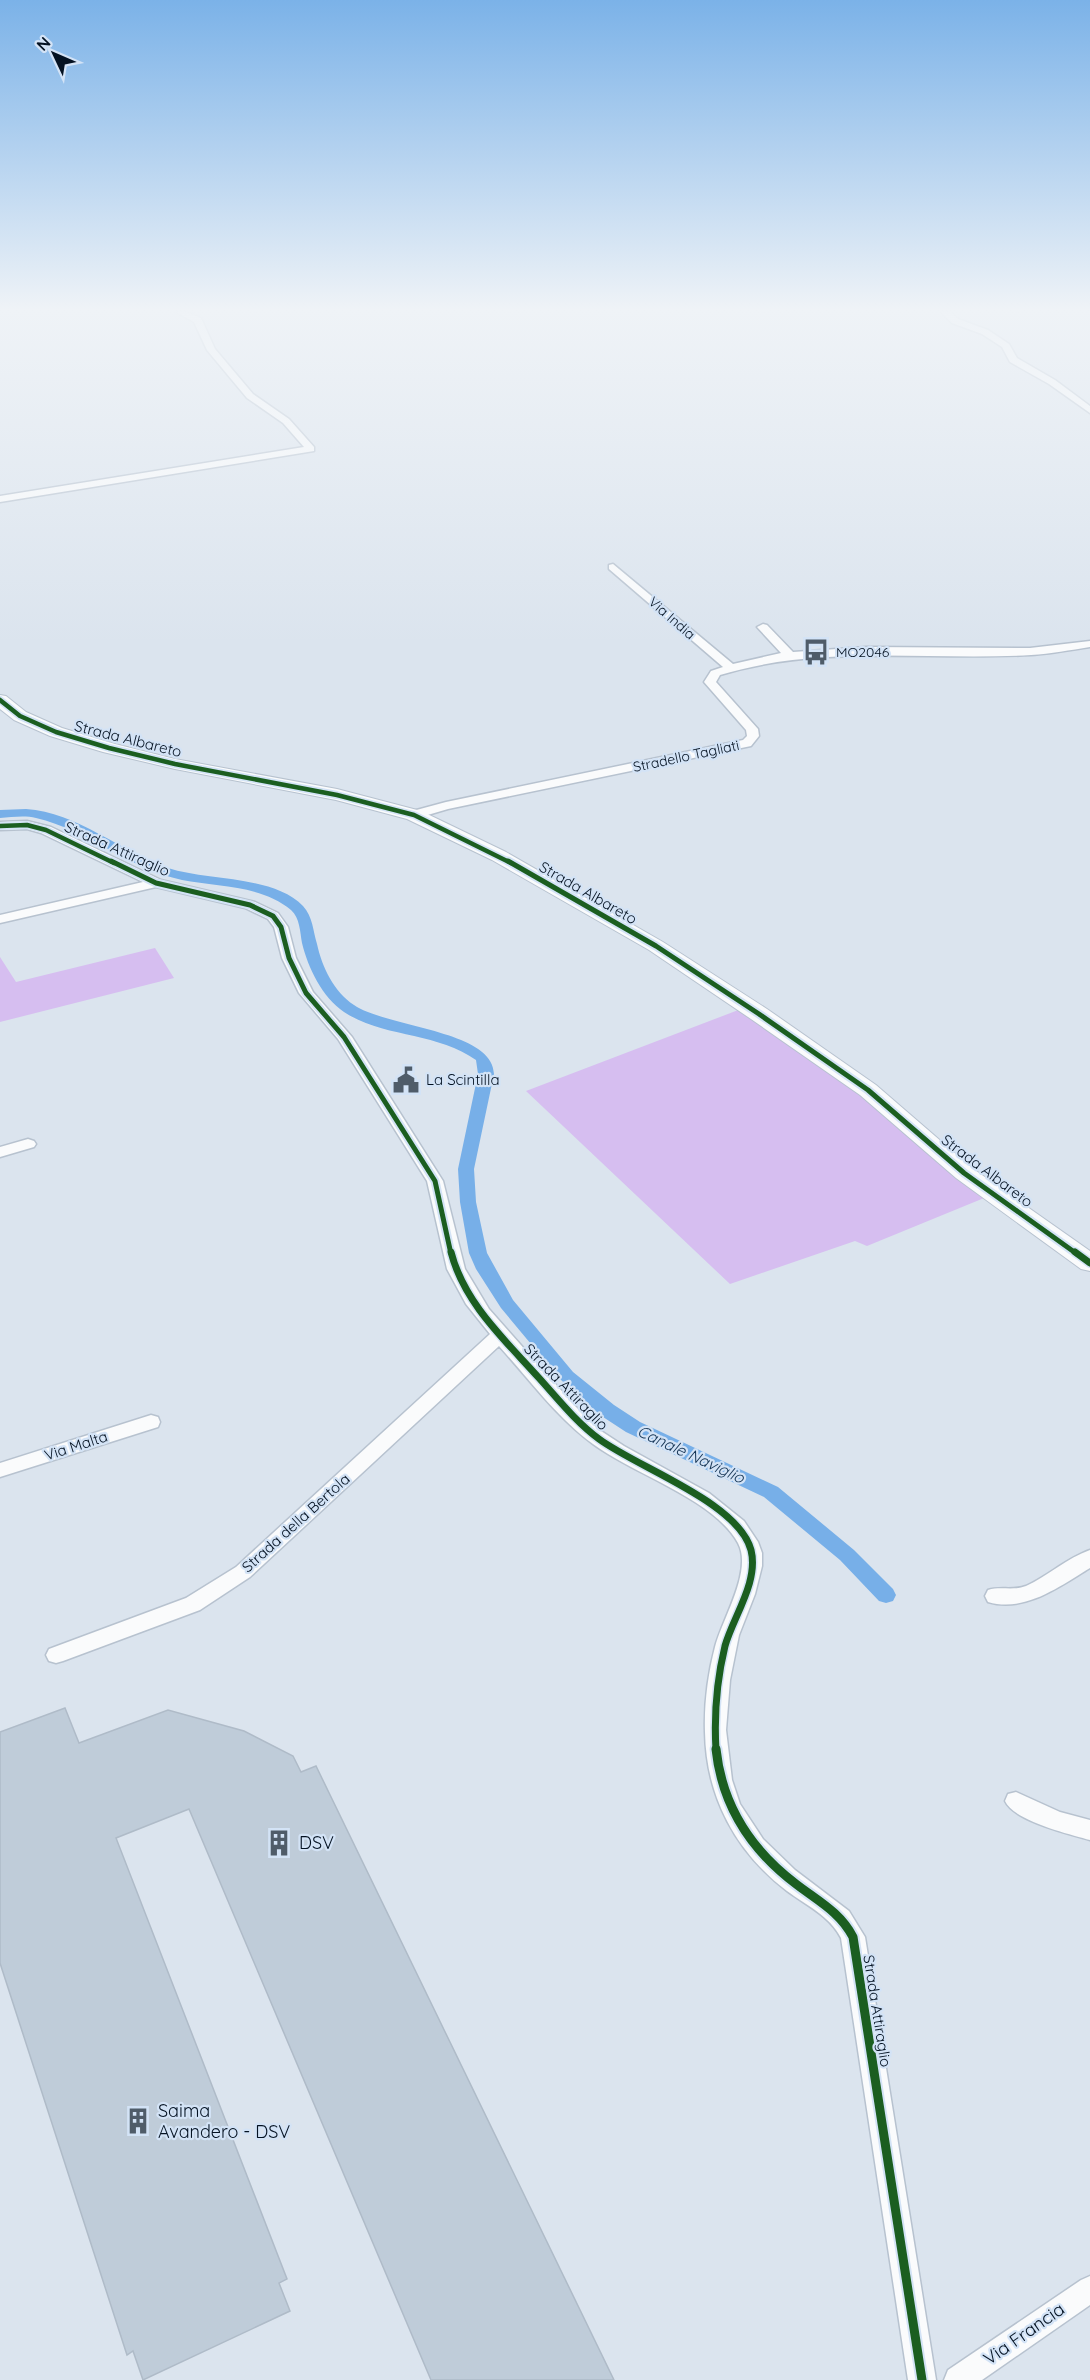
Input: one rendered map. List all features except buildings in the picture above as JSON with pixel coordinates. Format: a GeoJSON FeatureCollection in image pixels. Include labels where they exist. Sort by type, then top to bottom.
{"type":"FeatureCollection","features":[{"type":"Feature","properties":{"kind":"street"},"geometry":{"type":"LineString","coordinates":[[0,499],[311,449],[288,423]]}},
{"type":"Feature","properties":{"kind":"street","name":"Via India"},"geometry":{"type":"LineString","coordinates":[[613,567],[731,668]]}},
{"type":"Feature","properties":{"kind":"street"},"geometry":{"type":"LineString","coordinates":[[763,627],[790,656]]}},
{"type":"Feature","properties":{"kind":"street","name":"Stradello Tagliati"},"geometry":{"type":"LineString","coordinates":[[414,815],[446,806],[747,743],[753,736],[752,729],[710,682],[715,673],[731,668],[790,656],[843,652],[1025,652],[1090,644]]}},
{"type":"Feature","properties":{"kind":"street","name":"Strada Albareto"},"geometry":{"type":"LineString","coordinates":[[0,700],[20,716],[35,724],[109,748],[175,764],[337,795],[414,815],[500,856],[675,958],[868,1090],[964,1173],[1090,1263]]}},
{"type":"Feature","properties":{"kind":"street","name":"Strada Attiraglio"},"geometry":{"type":"LineString","coordinates":[[0,826],[27,825],[46,830],[156,883],[259,908],[277,921],[287,945],[289,958],[306,993],[344,1037],[435,1181],[443,1204],[456,1267],[477,1307],[500,1335],[589,1430],[612,1448],[711,1505],[733,1523],[749,1543],[752,1567],[725,1645],[717,1698],[715,1744],[721,1782],[742,1826],[762,1852],[787,1878],[841,1916],[852,1937],[922,2380]]}},
{"type":"Feature","properties":{"kind":"street"},"geometry":{"type":"LineString","coordinates":[[0,919],[156,883]]}},
{"type":"Feature","properties":{"kind":"street"},"geometry":{"type":"LineString","coordinates":[[0,1152],[28,1144]]}},
{"type":"Feature","properties":{"kind":"street","name":"Strada della Bertola"},"geometry":{"type":"LineString","coordinates":[[56,1655],[193,1604],[243,1572],[500,1335]]}},
{"type":"Feature","properties":{"kind":"street","name":"Via Malta"},"geometry":{"type":"LineString","coordinates":[[0,1470],[152,1422]]}},
{"type":"Feature","properties":{"kind":"street"},"geometry":{"type":"LineString","coordinates":[[995,1596],[1009,1599],[1026,1594],[1090,1558]]}},
{"type":"Feature","properties":{"kind":"street"},"geometry":{"type":"LineString","coordinates":[[1016,1801],[1055,1820],[1090,1830]]}},
{"type":"Feature","properties":{"kind":"street","name":"Via Francia"},"geometry":{"type":"LineString","coordinates":[[958,2380],[1090,2289]]}},
{"type":"Feature","properties":{"kind":"shaded area"},"geometry":{"type":"Polygon","coordinates":[[[155,948],[174,978],[0,1022],[0,957],[16,982],[155,948]]]}},
{"type":"Feature","properties":{"kind":"shaded area"},"geometry":{"type":"Polygon","coordinates":[[[741,1009],[867,1095],[989,1196],[867,1246],[855,1241],[730,1284],[526,1091],[741,1009]]]}},
{"type":"Feature","properties":{"kind":"waterway","name":"Canale Naviglio"},"geometry":{"type":"LineString","coordinates":[[0,814],[41,815],[77,829],[164,871],[258,889],[286,900],[303,916],[317,966],[331,990],[343,1004],[382,1024],[455,1042],[481,1057],[485,1063],[486,1074],[466,1169],[468,1202],[478,1253],[485,1269],[507,1304],[567,1376],[607,1410],[633,1427],[771,1492],[847,1555],[886,1595]]}},
{"type":"Feature","properties":{"kind":"cycle path"},"geometry":{"type":"LineString","coordinates":[[0,700],[20,716],[56,732],[175,764],[337,795],[414,815],[499,856],[656,946],[759,1014],[868,1090],[964,1173],[1090,1263]]}},
{"type":"Feature","properties":{"kind":"cycle path"},"geometry":{"type":"LineString","coordinates":[[0,826],[27,825],[46,830],[156,883],[250,905],[273,916],[281,927],[289,958],[306,993],[344,1037],[435,1181],[456,1269],[482,1313],[568,1411],[600,1440],[702,1498],[737,1526],[748,1542],[752,1553],[752,1566],[728,1635],[717,1697],[715,1730],[721,1780],[731,1807],[755,1846],[776,1868],[841,1918],[853,1937],[922,2380]]}},
{"type":"Feature","properties":{"kind":"place","name":"MO2046"},"geometry":{"type":"Point","coordinates":[816,652]}},
{"type":"Feature","properties":{"kind":"place","name":"La Scintilla"},"geometry":{"type":"Point","coordinates":[406,1080]}},
{"type":"Feature","properties":{"kind":"place","name":"DSV"},"geometry":{"type":"Point","coordinates":[279,1843]}},
{"type":"Feature","properties":{"kind":"place","name":"Saima Avandero - DSV"},"geometry":{"type":"Point","coordinates":[138,2121]}}]}
